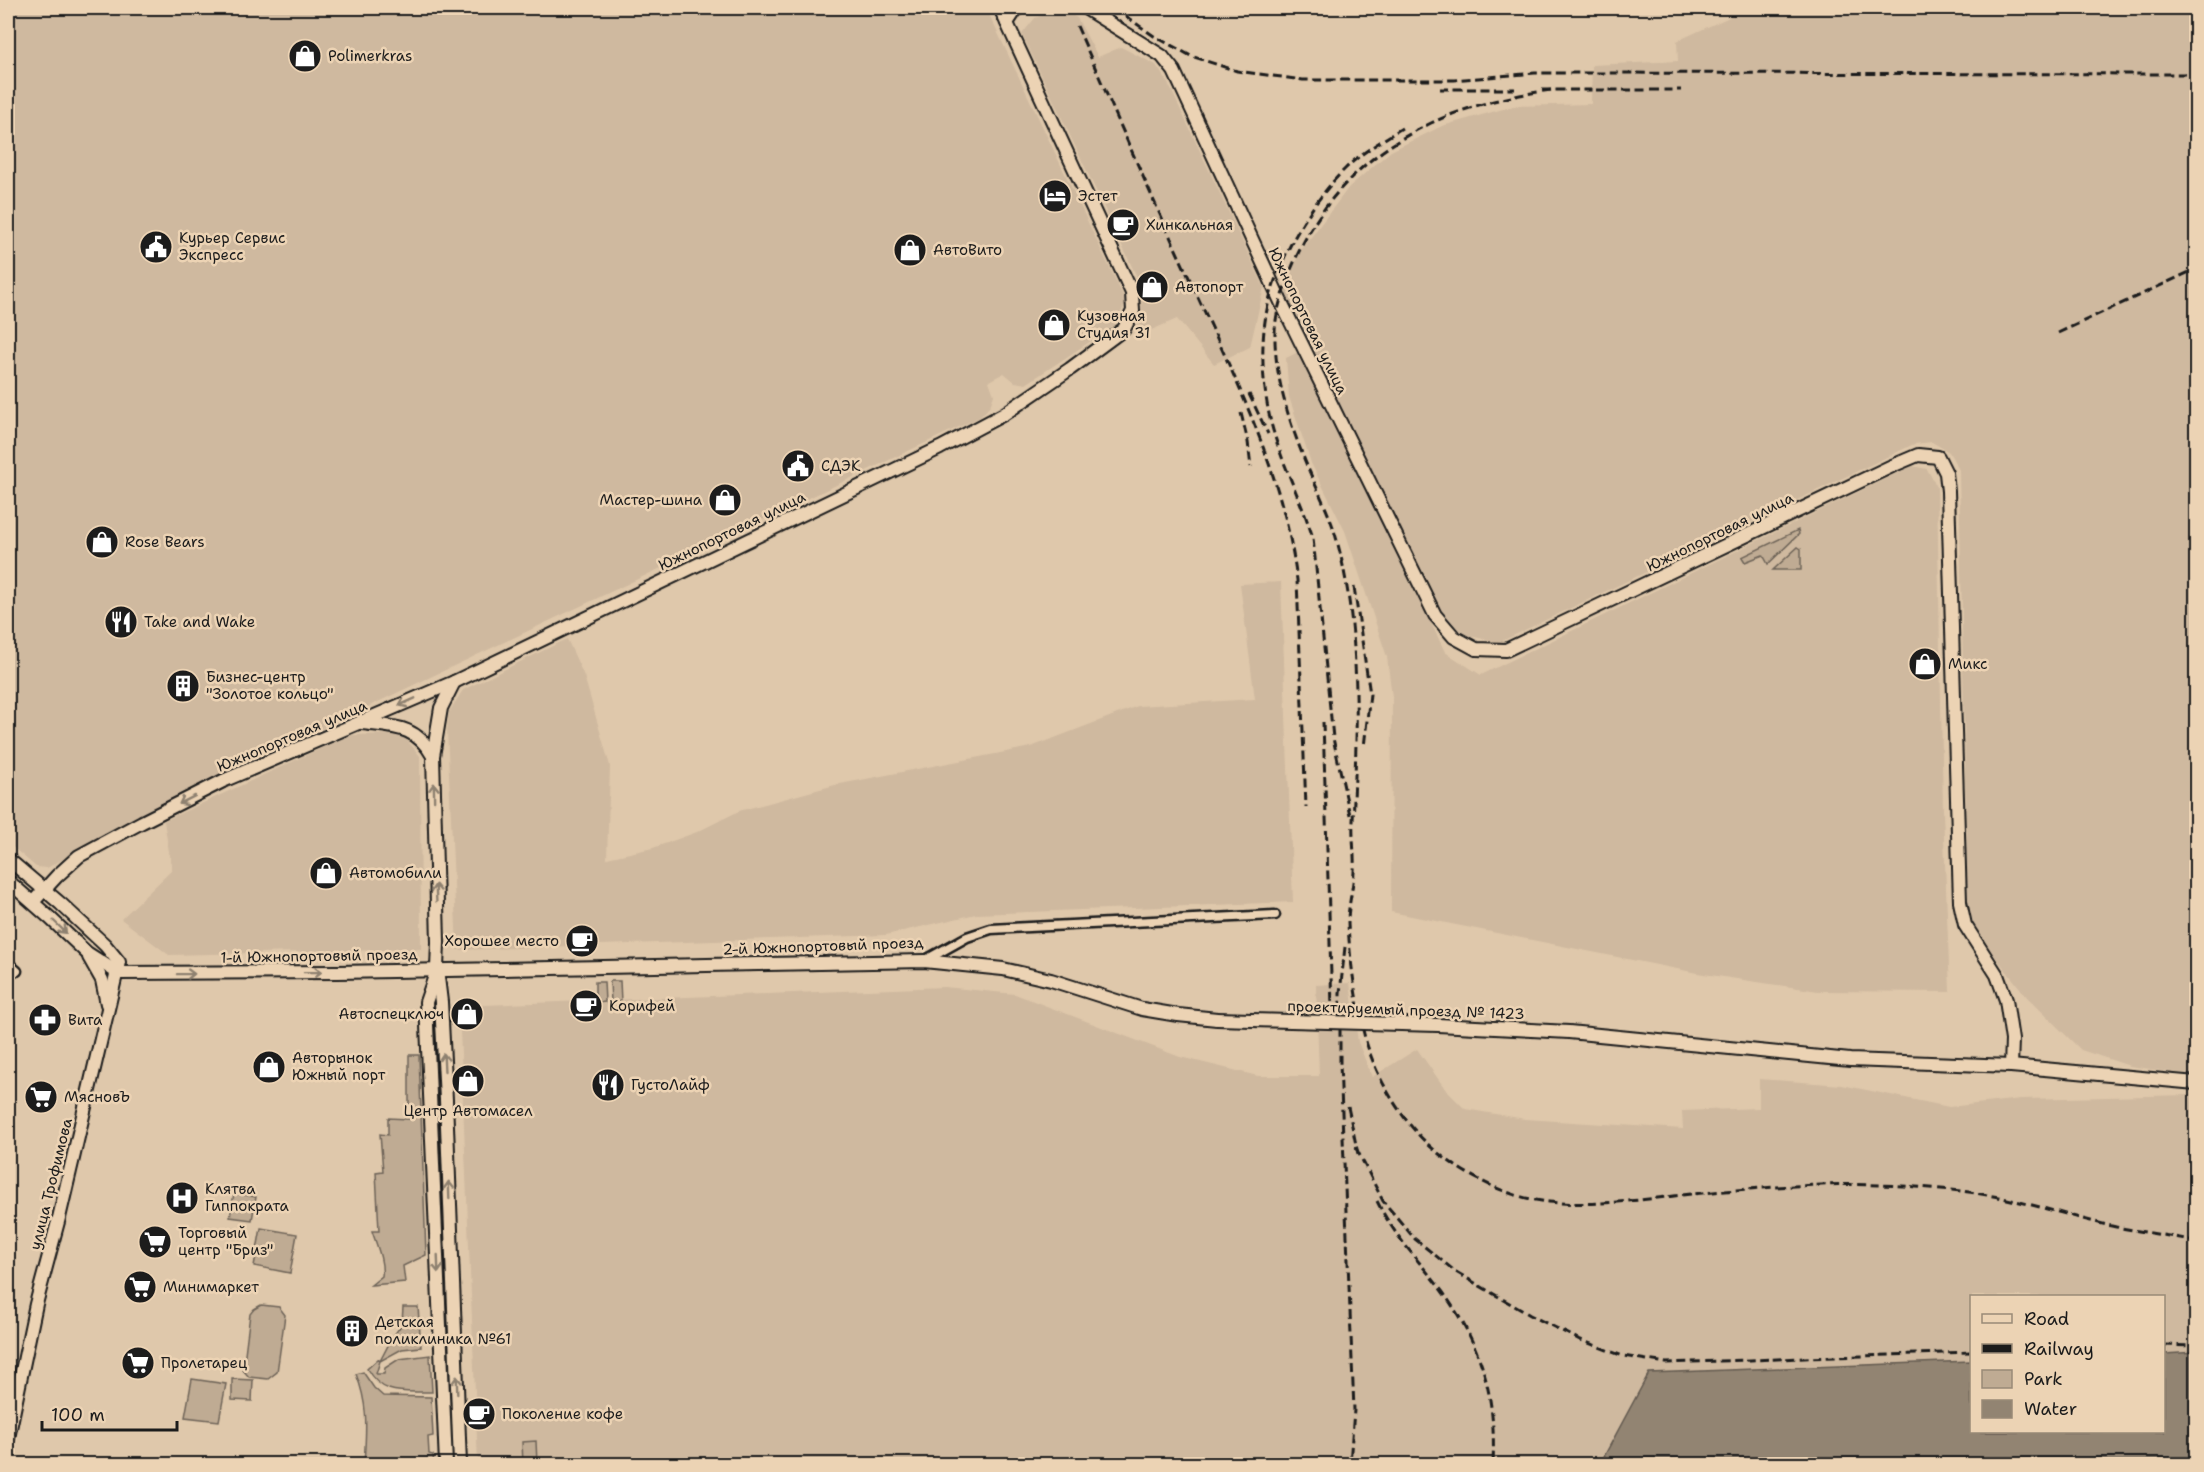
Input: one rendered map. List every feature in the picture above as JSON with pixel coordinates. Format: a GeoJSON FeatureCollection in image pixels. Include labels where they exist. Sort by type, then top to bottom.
{"type":"FeatureCollection","features":[{"type":"Feature","properties":{"kind":"main road","name":"Южнопортовая улица"},"geometry":{"type":"LineString","coordinates":[[33,902],[80,856],[142,822],[223,781],[454,682],[940,448],[1009,410],[1124,329],[1133,311],[1132,293],[1000,8]]}},
{"type":"Feature","properties":{"kind":"main road"},"geometry":{"type":"LineString","coordinates":[[1007,23],[1017,8]]}},
{"type":"Feature","properties":{"kind":"main road","name":"Южнопортовая улица"},"geometry":{"type":"LineString","coordinates":[[1085,8],[1162,56],[1174,71],[1281,302],[1429,604],[1436,617],[1454,637],[1476,649],[1506,650],[1892,466],[1918,455],[1938,457],[1946,473],[1948,491],[1960,902],[1965,925],[1997,975],[2006,1000],[2012,1041],[2011,1066]]}},
{"type":"Feature","properties":{"kind":"main road","name":"1-й Южнопортовый проезд"},"geometry":{"type":"LineString","coordinates":[[118,973],[437,969],[433,756],[441,708],[454,682]]}},
{"type":"Feature","properties":{"kind":"main road"},"geometry":{"type":"LineString","coordinates":[[361,723],[413,732],[425,741],[433,756]]}},
{"type":"Feature","properties":{"kind":"main road"},"geometry":{"type":"LineString","coordinates":[[8,859],[44,889],[117,958],[118,973],[87,953],[8,881]]}},
{"type":"Feature","properties":{"kind":"main road"},"geometry":{"type":"LineString","coordinates":[[87,953],[102,981],[108,1007]]}},
{"type":"Feature","properties":{"kind":"main road","name":"проектируемый проезд № 1423"},"geometry":{"type":"LineString","coordinates":[[924,961],[1003,969],[1051,980],[1142,1008],[1178,1015],[1569,1032],[1850,1060],[2011,1066]]}},
{"type":"Feature","properties":{"kind":"main road","name":"2-й Южнопортовый проезд"},"geometry":{"type":"LineString","coordinates":[[437,969],[924,961]]}},
{"type":"Feature","properties":{"kind":"main road"},"geometry":{"type":"LineString","coordinates":[[437,969],[442,1024],[460,1464]]}},
{"type":"Feature","properties":{"kind":"main road"},"geometry":{"type":"LineString","coordinates":[[437,969],[426,1002],[446,1464]]}},
{"type":"Feature","properties":{"kind":"main road","name":"улица Трофимова"},"geometry":{"type":"LineString","coordinates":[[8,1438],[36,1304],[118,973]]}},
{"type":"Feature","properties":{"kind":"main road"},"geometry":{"type":"LineString","coordinates":[[427,1026],[434,1018],[438,1018],[442,1024]]}},
{"type":"Feature","properties":{"kind":"main road"},"geometry":{"type":"LineString","coordinates":[[2011,1066],[2196,1083]]}},
{"type":"Feature","properties":{"kind":"street","name":"2-й Южнопортовый проезд"},"geometry":{"type":"LineString","coordinates":[[924,961],[991,928],[1275,915]]}},
{"type":"Feature","properties":{"kind":"street"},"geometry":{"type":"LineString","coordinates":[[8,963],[17,971]]}},
{"type":"Feature","properties":{"kind":"shaded area"},"geometry":{"type":"Polygon","coordinates":[[[8,8],[986,8],[1126,302],[1115,325],[1026,384],[1015,382],[1004,373],[989,381],[994,395],[990,406],[980,417],[232,771],[137,818],[47,868],[36,867],[8,843],[8,8]]]}},
{"type":"Feature","properties":{"kind":"shaded area"},"geometry":{"type":"Polygon","coordinates":[[[1061,8],[1077,18],[1098,57],[1121,47],[1156,65],[1168,83],[1264,287],[1250,347],[1214,364],[1177,319],[1135,337],[1144,292],[1022,34],[1035,18],[1061,8]]]}},
{"type":"Feature","properties":{"kind":"shaded area"},"geometry":{"type":"Polygon","coordinates":[[[1749,8],[2196,8],[2196,1076],[2130,1066],[2081,1050],[2027,997],[1968,922],[1959,470],[1949,452],[1932,442],[1914,444],[1500,642],[1464,635],[1442,613],[1284,293],[1299,253],[1349,187],[1391,151],[1442,126],[1514,106],[1591,104],[1592,65],[1678,61],[1677,41],[1749,8]]]}},
{"type":"Feature","properties":{"kind":"shaded area"},"geometry":{"type":"Polygon","coordinates":[[[1300,351],[1445,652],[1481,675],[1912,466],[1927,469],[1937,487],[1943,811],[1950,992],[1818,991],[1697,973],[1391,912],[1392,697],[1387,657],[1345,531],[1311,463],[1289,397],[1286,358],[1300,351]]]}},
{"type":"Feature","properties":{"kind":"shaded area"},"geometry":{"type":"Polygon","coordinates":[[[1281,582],[1293,902],[976,914],[886,935],[457,950],[447,730],[449,712],[463,690],[567,639],[584,676],[610,766],[607,858],[653,848],[697,832],[739,811],[835,785],[1031,747],[1138,706],[1255,699],[1240,584],[1281,582]]]}},
{"type":"Feature","properties":{"kind":"shaded area"},"geometry":{"type":"Polygon","coordinates":[[[402,734],[420,756],[421,949],[169,955],[121,919],[172,870],[164,821],[350,735],[402,734]]]}},
{"type":"Feature","properties":{"kind":"shaded area"},"geometry":{"type":"Polygon","coordinates":[[[1350,983],[1358,1042],[1372,1077],[1417,1049],[1446,1090],[1465,1109],[1525,1119],[1683,1129],[1682,1111],[1759,1108],[1759,1079],[1842,1085],[1949,1107],[2021,1099],[2189,1095],[2196,1100],[2196,1352],[2165,1354],[2165,1295],[1970,1295],[1970,1361],[1649,1373],[1600,1464],[478,1464],[459,1006],[944,987],[1015,994],[1180,1057],[1258,1076],[1319,1076],[1316,985],[1350,983]]]}},
{"type":"Feature","properties":{"kind":"green space"},"geometry":{"type":"Polygon","coordinates":[[[1798,530],[1799,534],[1768,564],[1763,555],[1745,562],[1742,557],[1798,530]]]}},
{"type":"Feature","properties":{"kind":"green space"},"geometry":{"type":"Polygon","coordinates":[[[1798,547],[1801,549],[1801,570],[1773,570],[1798,547]]]}},
{"type":"Feature","properties":{"kind":"green space"},"geometry":{"type":"Polygon","coordinates":[[[610,981],[620,981],[621,1002],[611,1002],[610,981]]]}},
{"type":"Feature","properties":{"kind":"green space"},"geometry":{"type":"Polygon","coordinates":[[[595,982],[604,982],[605,1002],[595,1003],[595,982]]]}},
{"type":"Feature","properties":{"kind":"green space"},"geometry":{"type":"Polygon","coordinates":[[[409,1055],[419,1055],[426,1255],[403,1266],[405,1282],[371,1285],[382,1276],[380,1254],[372,1231],[379,1231],[376,1172],[383,1171],[380,1134],[388,1135],[388,1118],[409,1119],[409,1055]]]}},
{"type":"Feature","properties":{"kind":"green space"},"geometry":{"type":"Polygon","coordinates":[[[234,1193],[256,1197],[252,1220],[230,1217],[234,1193]]]}},
{"type":"Feature","properties":{"kind":"green space"},"geometry":{"type":"Polygon","coordinates":[[[261,1228],[297,1234],[290,1273],[254,1266],[261,1228]]]}},
{"type":"Feature","properties":{"kind":"green space"},"geometry":{"type":"Polygon","coordinates":[[[261,1305],[279,1307],[285,1315],[277,1372],[268,1379],[249,1377],[243,1370],[250,1314],[261,1305]]]}},
{"type":"Feature","properties":{"kind":"green space"},"geometry":{"type":"Polygon","coordinates":[[[403,1307],[418,1307],[421,1347],[402,1349],[380,1361],[402,1324],[403,1307]]]}},
{"type":"Feature","properties":{"kind":"green space"},"geometry":{"type":"Polygon","coordinates":[[[430,1355],[432,1392],[395,1391],[380,1384],[367,1369],[378,1359],[380,1361],[376,1374],[384,1374],[385,1368],[399,1359],[430,1355]]]}},
{"type":"Feature","properties":{"kind":"green space"},"geometry":{"type":"Polygon","coordinates":[[[363,1372],[383,1396],[431,1397],[433,1436],[428,1437],[429,1454],[433,1455],[434,1464],[364,1464],[365,1408],[356,1374],[363,1372]]]}},
{"type":"Feature","properties":{"kind":"green space"},"geometry":{"type":"Polygon","coordinates":[[[192,1379],[226,1384],[219,1421],[185,1417],[192,1379]]]}},
{"type":"Feature","properties":{"kind":"green space"},"geometry":{"type":"Polygon","coordinates":[[[232,1379],[253,1380],[252,1401],[232,1400],[232,1379]]]}},
{"type":"Feature","properties":{"kind":"green space"},"geometry":{"type":"Polygon","coordinates":[[[536,1441],[537,1464],[523,1464],[522,1442],[536,1441]]]}},
{"type":"Feature","properties":{"kind":"water"},"geometry":{"type":"Polygon","coordinates":[[[2196,1352],[2196,1464],[1600,1464],[1649,1373],[1970,1361],[1970,1433],[2165,1433],[2165,1354],[2196,1352]]]}},
{"type":"Feature","properties":{"kind":"railway"},"geometry":{"type":"LineString","coordinates":[[1114,8],[1154,36],[1191,56],[1237,71],[1303,80],[1454,80],[1535,73],[2196,74]]}},
{"type":"Feature","properties":{"kind":"railway"},"geometry":{"type":"LineString","coordinates":[[1077,26],[1240,389],[1281,502],[1297,580],[1306,807]]}},
{"type":"Feature","properties":{"kind":"railway"},"geometry":{"type":"LineString","coordinates":[[1440,89],[1515,89]]}},
{"type":"Feature","properties":{"kind":"railway"},"geometry":{"type":"LineString","coordinates":[[1542,90],[1681,90]]}},
{"type":"Feature","properties":{"kind":"railway"},"geometry":{"type":"LineString","coordinates":[[1551,90],[1506,98],[1464,110],[1425,126],[1388,147],[1356,173],[1328,204],[1304,241],[1286,283],[1276,320],[1277,365],[1288,414],[1333,527],[1343,564],[1350,606],[1355,667],[1356,729],[1354,872],[1348,916],[1349,935],[1353,978],[1361,1022],[1375,1067],[1383,1083],[1413,1129],[1438,1153],[1463,1171],[1490,1185],[1534,1200],[1603,1203],[1720,1191],[1804,1186],[1888,1185],[1962,1191],[1996,1197],[2116,1227],[2196,1241]]}},
{"type":"Feature","properties":{"kind":"railway"},"geometry":{"type":"LineString","coordinates":[[1350,815],[1333,738],[1313,538],[1278,446],[1269,414],[1263,373],[1265,318],[1280,268],[1309,213],[1333,181],[1352,162],[1402,128]]}},
{"type":"Feature","properties":{"kind":"railway"},"geometry":{"type":"LineString","coordinates":[[2058,333],[2196,269]]}},
{"type":"Feature","properties":{"kind":"railway"},"geometry":{"type":"LineString","coordinates":[[1249,394],[1268,434]]}},
{"type":"Feature","properties":{"kind":"railway"},"geometry":{"type":"LineString","coordinates":[[1241,413],[1251,467]]}},
{"type":"Feature","properties":{"kind":"railway"},"geometry":{"type":"LineString","coordinates":[[1354,587],[1370,694],[1364,747]]}},
{"type":"Feature","properties":{"kind":"railway"},"geometry":{"type":"LineString","coordinates":[[1323,722],[1332,1007]]}},
{"type":"Feature","properties":{"kind":"railway"},"geometry":{"type":"LineString","coordinates":[[1345,947],[1340,993],[1340,1063],[1354,1410],[1350,1464]]}},
{"type":"Feature","properties":{"kind":"railway"},"geometry":{"type":"LineString","coordinates":[[1348,1107],[1358,1154]]}},
{"type":"Feature","properties":{"kind":"railway"},"geometry":{"type":"LineString","coordinates":[[1356,1148],[1383,1201],[1415,1239],[1456,1272],[1530,1315],[1578,1339],[1623,1356],[1666,1363],[1970,1352]]}},
{"type":"Feature","properties":{"kind":"railway"},"geometry":{"type":"LineString","coordinates":[[1377,1201],[1399,1238],[1456,1312],[1477,1352],[1489,1394],[1493,1464]]}},
{"type":"Feature","properties":{"kind":"railway"},"geometry":{"type":"LineString","coordinates":[[2165,1345],[2196,1346]]}},
{"type":"Feature","properties":{"kind":"place","name":"Polimerkras"},"geometry":{"type":"Point","coordinates":[305,56]}},
{"type":"Feature","properties":{"kind":"place","name":"Эстет"},"geometry":{"type":"Point","coordinates":[1055,196]}},
{"type":"Feature","properties":{"kind":"place","name":"Хинкальная"},"geometry":{"type":"Point","coordinates":[1123,225]}},
{"type":"Feature","properties":{"kind":"place","name":"Курьер Сервис Экспресс"},"geometry":{"type":"Point","coordinates":[156,247]}},
{"type":"Feature","properties":{"kind":"place","name":"АвтоВито"},"geometry":{"type":"Point","coordinates":[910,250]}},
{"type":"Feature","properties":{"kind":"place","name":"Автопорт"},"geometry":{"type":"Point","coordinates":[1152,287]}},
{"type":"Feature","properties":{"kind":"place","name":"Кузовная Студия 31"},"geometry":{"type":"Point","coordinates":[1054,325]}},
{"type":"Feature","properties":{"kind":"place","name":"СДЭК"},"geometry":{"type":"Point","coordinates":[798,466]}},
{"type":"Feature","properties":{"kind":"place","name":"Мастер-шина"},"geometry":{"type":"Point","coordinates":[725,500]}},
{"type":"Feature","properties":{"kind":"place","name":"Rose Bears"},"geometry":{"type":"Point","coordinates":[102,542]}},
{"type":"Feature","properties":{"kind":"place","name":"Take and Wake"},"geometry":{"type":"Point","coordinates":[121,622]}},
{"type":"Feature","properties":{"kind":"place","name":"Микс"},"geometry":{"type":"Point","coordinates":[1925,664]}},
{"type":"Feature","properties":{"kind":"place","name":"Бизнес-центр \"Золотое кольцо\""},"geometry":{"type":"Point","coordinates":[183,686]}},
{"type":"Feature","properties":{"kind":"place","name":"Автомобили"},"geometry":{"type":"Point","coordinates":[326,873]}},
{"type":"Feature","properties":{"kind":"place","name":"Хорошее место"},"geometry":{"type":"Point","coordinates":[582,941]}},
{"type":"Feature","properties":{"kind":"place","name":"Корифей"},"geometry":{"type":"Point","coordinates":[586,1006]}},
{"type":"Feature","properties":{"kind":"place","name":"Автоспецключ"},"geometry":{"type":"Point","coordinates":[467,1014]}},
{"type":"Feature","properties":{"kind":"place","name":"Вита"},"geometry":{"type":"Point","coordinates":[45,1020]}},
{"type":"Feature","properties":{"kind":"place","name":"Авторынок Южный порт"},"geometry":{"type":"Point","coordinates":[269,1067]}},
{"type":"Feature","properties":{"kind":"place","name":"Центр Автомасел"},"geometry":{"type":"Point","coordinates":[468,1081]}},
{"type":"Feature","properties":{"kind":"place","name":"ГустоЛайф"},"geometry":{"type":"Point","coordinates":[608,1085]}},
{"type":"Feature","properties":{"kind":"place","name":"МясновЪ"},"geometry":{"type":"Point","coordinates":[41,1097]}},
{"type":"Feature","properties":{"kind":"place","name":"Клятва Гиппократа"},"geometry":{"type":"Point","coordinates":[182,1198]}},
{"type":"Feature","properties":{"kind":"place","name":"Торговый центр \"Бриз\""},"geometry":{"type":"Point","coordinates":[155,1242]}},
{"type":"Feature","properties":{"kind":"place","name":"Минимаркет"},"geometry":{"type":"Point","coordinates":[140,1287]}},
{"type":"Feature","properties":{"kind":"place","name":"Детская поликлиника №61"},"geometry":{"type":"Point","coordinates":[352,1331]}},
{"type":"Feature","properties":{"kind":"place","name":"Пролетарец"},"geometry":{"type":"Point","coordinates":[138,1363]}},
{"type":"Feature","properties":{"kind":"place","name":"Поколение кофе"},"geometry":{"type":"Point","coordinates":[479,1414]}}]}
